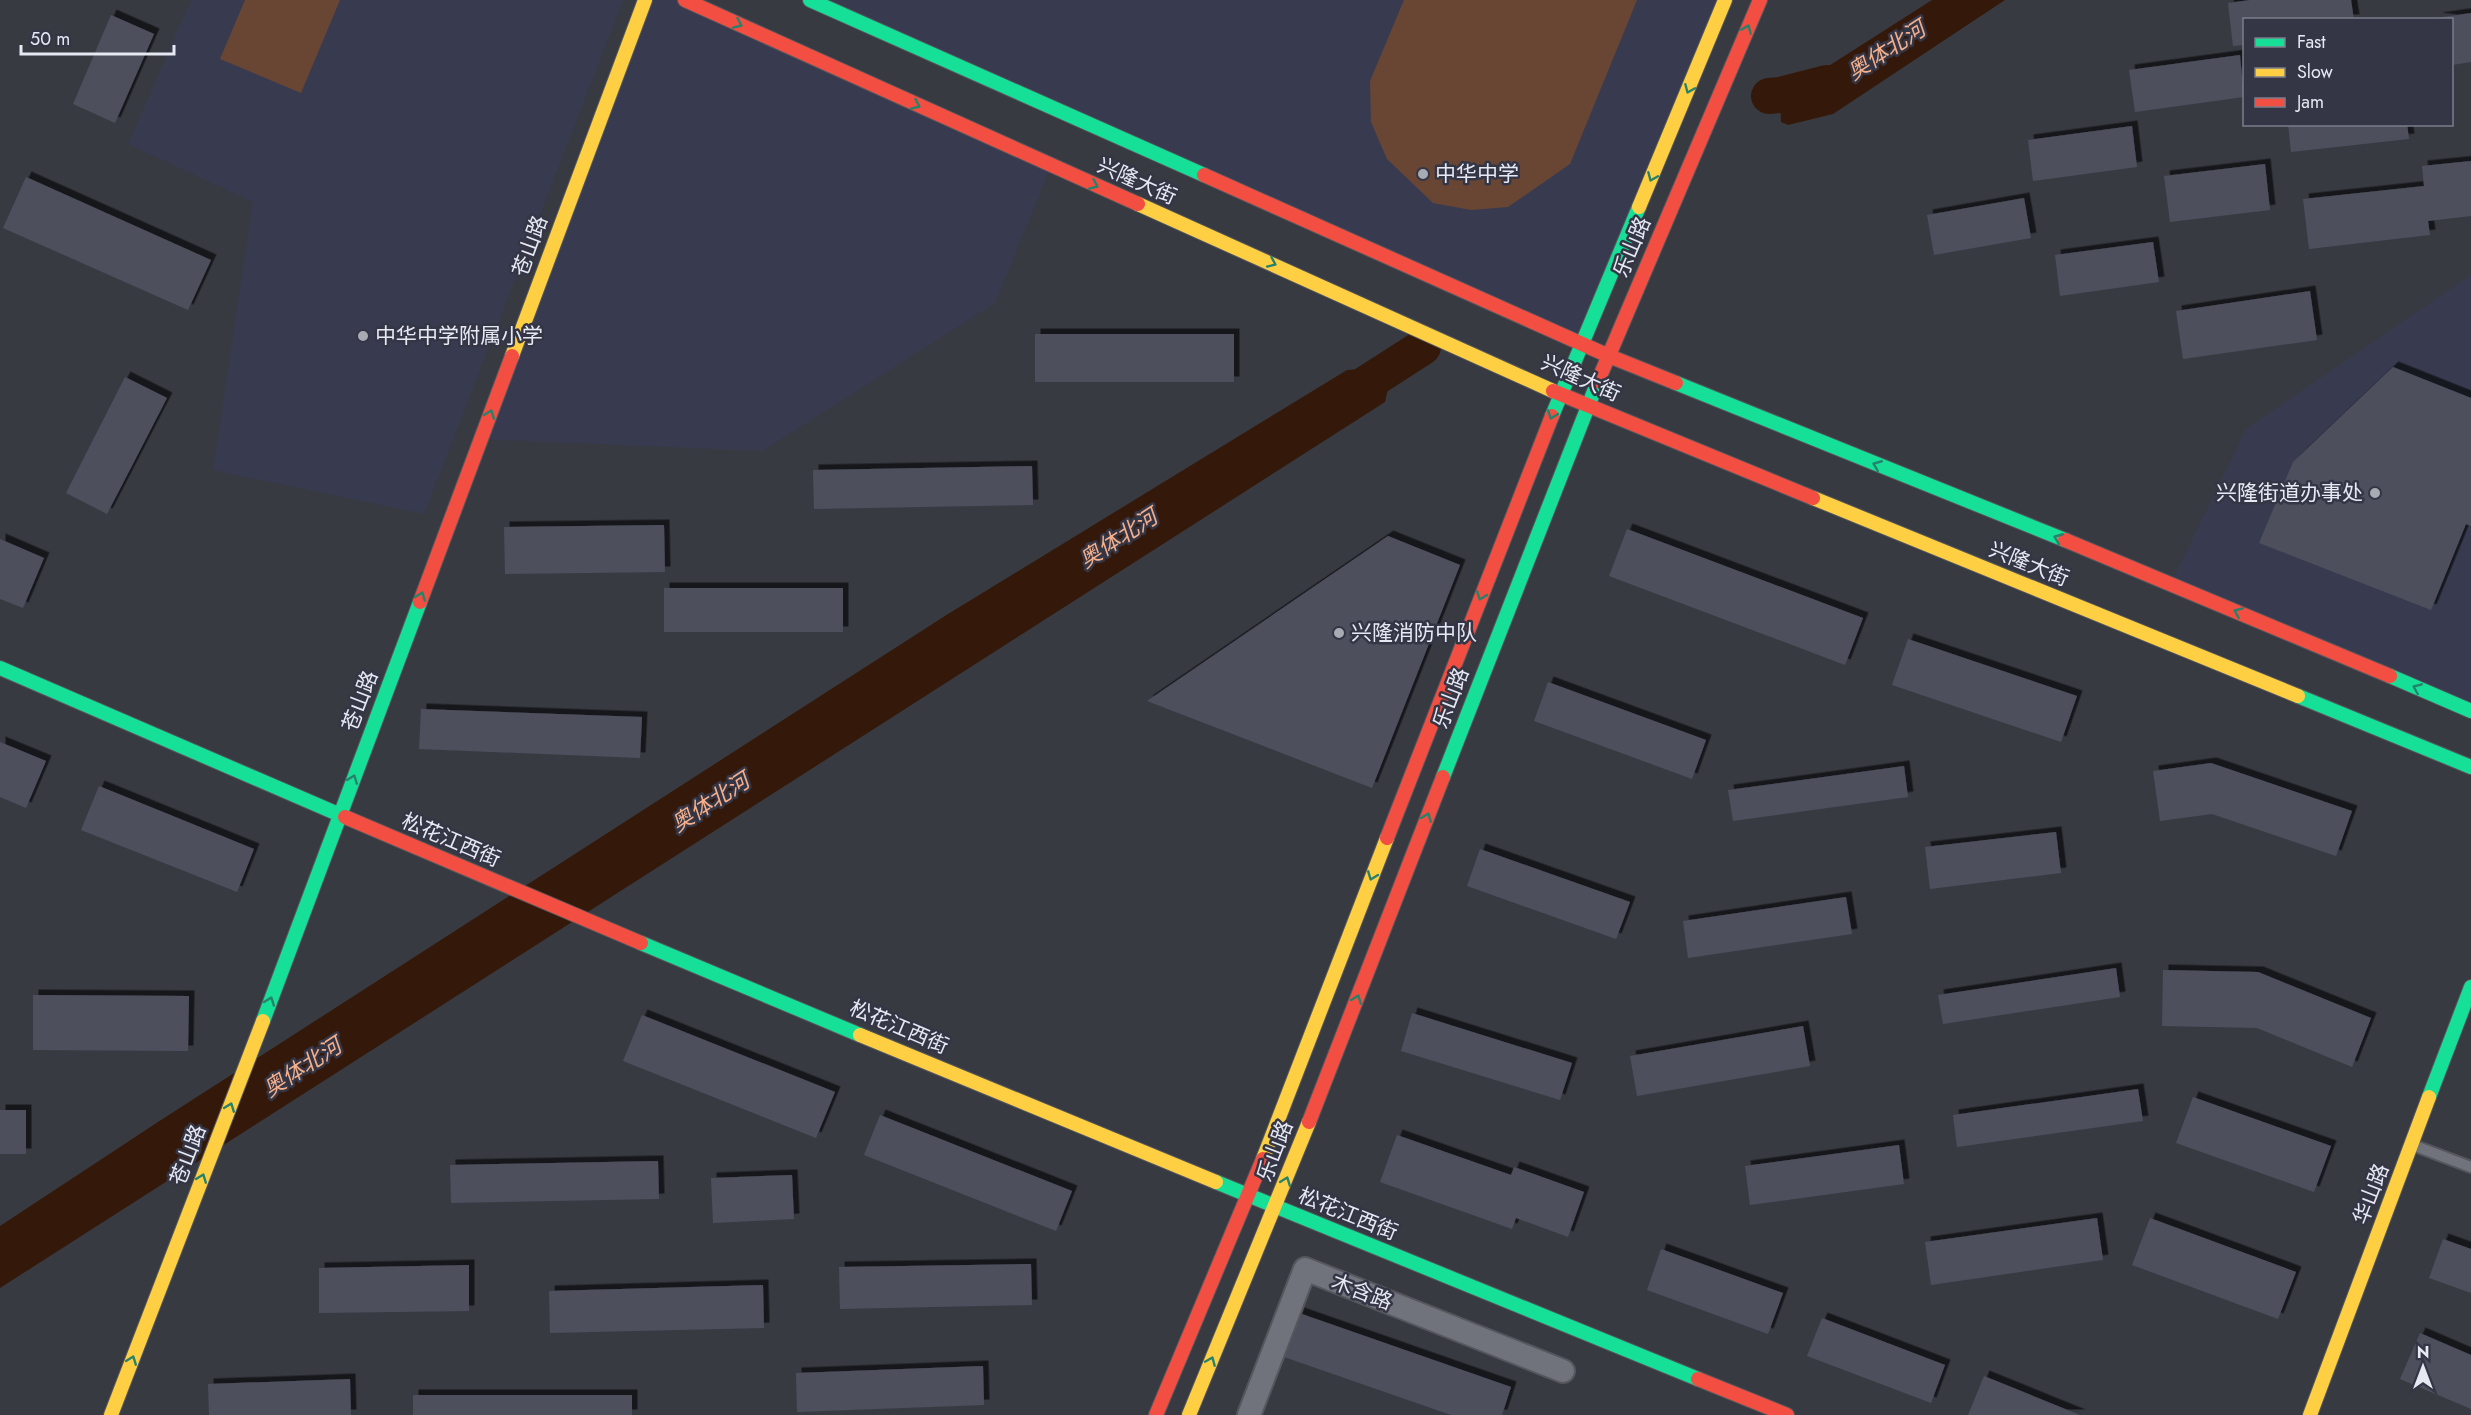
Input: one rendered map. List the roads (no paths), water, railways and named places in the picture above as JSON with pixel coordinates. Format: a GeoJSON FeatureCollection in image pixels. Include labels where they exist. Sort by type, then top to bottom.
{"type":"FeatureCollection","features":[{"type":"Feature","properties":{"kind":"street","name":"苍山路"},"geometry":{"type":"LineString","coordinates":[[111,1415],[250,1056],[645,0]]}},
{"type":"Feature","properties":{"kind":"street","name":"兴隆大街"},"geometry":{"type":"LineString","coordinates":[[685,0],[1587,406],[2471,768]]}},
{"type":"Feature","properties":{"kind":"street","name":"兴隆大街"},"geometry":{"type":"LineString","coordinates":[[810,0],[1609,356],[2171,583],[2471,711]]}},
{"type":"Feature","properties":{"kind":"street","name":"乐山路"},"geometry":{"type":"LineString","coordinates":[[1156,1415],[1248,1196],[1560,392],[1583,343],[1725,0]]}},
{"type":"Feature","properties":{"kind":"street","name":"乐山路"},"geometry":{"type":"LineString","coordinates":[[1189,1415],[1276,1207],[1587,406],[1760,0]]}},
{"type":"Feature","properties":{"kind":"street","name":"松花江西街"},"geometry":{"type":"LineString","coordinates":[[0,668],[320,814],[339,816],[1248,1196],[1787,1415]]}},
{"type":"Feature","properties":{"kind":"street"},"geometry":{"type":"LineString","coordinates":[[320,814],[328,792]]}},
{"type":"Feature","properties":{"kind":"street","name":"华山路"},"geometry":{"type":"LineString","coordinates":[[2310,1415],[2471,987]]}},
{"type":"Feature","properties":{"kind":"street","name":"木含路"},"geometry":{"type":"LineString","coordinates":[[1248,1415],[1305,1269],[1563,1371]]}},
{"type":"Feature","properties":{"kind":"lane"},"geometry":{"type":"LineString","coordinates":[[2412,1145],[2471,1167]]}},
{"type":"Feature","properties":{"kind":"water"},"geometry":{"type":"Polygon","coordinates":[[[1932,0],[2005,0],[1833,114],[1788,125],[1781,122],[1780,95],[1798,77],[1824,69],[1932,0]]]}},
{"type":"Feature","properties":{"kind":"water"},"geometry":{"type":"Polygon","coordinates":[[[1393,367],[1385,402],[0,1288],[0,1226],[948,614],[1347,370],[1393,367]]]}},
{"type":"Feature","properties":{"kind":"waterway","name":"奥体北河"},"geometry":{"type":"LineString","coordinates":[[1769,96],[1827,83]]}},
{"type":"Feature","properties":{"kind":"waterway","name":"奥体北河"},"geometry":{"type":"LineString","coordinates":[[1353,392],[1423,347]]}},
{"type":"Feature","properties":{"kind":"place","name":"中华中学"},"geometry":{"type":"Point","coordinates":[1423,174]}},
{"type":"Feature","properties":{"kind":"place","name":"中华中学附属小学"},"geometry":{"type":"Point","coordinates":[363,336]}},
{"type":"Feature","properties":{"kind":"place","name":"兴隆街道办事处"},"geometry":{"type":"Point","coordinates":[2375,493]}},
{"type":"Feature","properties":{"kind":"place","name":"兴隆消防中队"},"geometry":{"type":"Point","coordinates":[1339,633]}}]}
